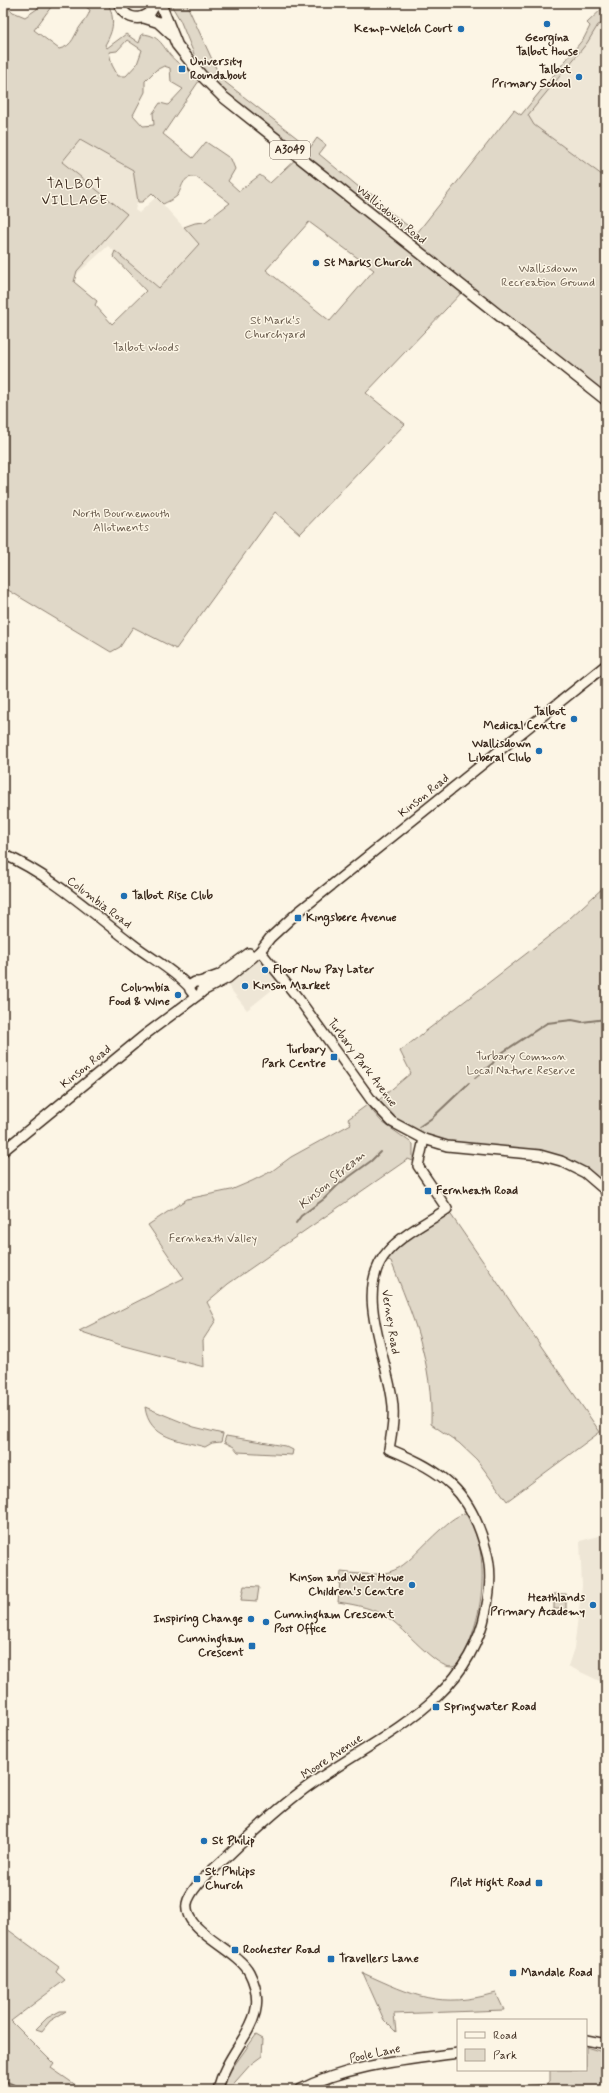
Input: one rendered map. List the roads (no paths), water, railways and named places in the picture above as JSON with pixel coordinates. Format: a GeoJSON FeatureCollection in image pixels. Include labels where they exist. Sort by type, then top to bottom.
{"type":"FeatureCollection","features":[{"type":"Feature","properties":{"kind":"main road"},"geometry":{"type":"LineString","coordinates":[[119,3],[123,11],[128,15],[142,17],[152,11],[156,3]]}},
{"type":"Feature","properties":{"kind":"main road","name":"Wallisdown Road"},"geometry":{"type":"LineString","coordinates":[[160,3],[173,37]]}},
{"type":"Feature","properties":{"kind":"main road","name":"Wallisdown Road"},"geometry":{"type":"LineString","coordinates":[[142,17],[158,22],[173,37],[192,65],[222,96],[606,400]]}},
{"type":"Feature","properties":{"kind":"street","name":"Kinson Road"},"geometry":{"type":"LineString","coordinates":[[3,1151],[186,1003],[196,988],[228,978],[260,951],[270,938],[296,913],[606,665]]}},
{"type":"Feature","properties":{"kind":"street","name":"Columbia Road"},"geometry":{"type":"LineString","coordinates":[[3,854],[31,867],[150,957],[196,988]]}},
{"type":"Feature","properties":{"kind":"street","name":"Turbary Park Avenue"},"geometry":{"type":"LineString","coordinates":[[260,951],[298,998],[374,1104],[392,1122],[424,1139],[447,1146],[540,1155],[561,1162],[584,1173],[606,1191]]}},
{"type":"Feature","properties":{"kind":"street","name":"Verney Road"},"geometry":{"type":"LineString","coordinates":[[389,1449],[393,1425],[393,1407],[371,1294],[373,1281],[382,1259],[388,1250],[447,1209],[418,1166],[424,1139]]}},
{"type":"Feature","properties":{"kind":"street","name":"Moore Avenue"},"geometry":{"type":"LineString","coordinates":[[218,2090],[222,2074],[251,2026],[256,2014],[258,2001],[251,1976],[241,1960],[197,1928],[190,1919],[187,1906],[193,1891],[259,1827],[290,1801],[318,1779],[394,1731],[445,1690],[459,1673],[474,1650],[484,1619],[489,1595],[490,1570],[482,1535],[473,1512],[448,1480],[420,1462],[389,1449]]}},
{"type":"Feature","properties":{"kind":"street"},"geometry":{"type":"LineString","coordinates":[[587,2040],[606,2044]]}},
{"type":"Feature","properties":{"kind":"street","name":"Poole Lane"},"geometry":{"type":"LineString","coordinates":[[299,2090],[313,2083],[356,2070],[397,2061],[457,2053]]}},
{"type":"Feature","properties":{"kind":"waterway","name":"Kinson Stream"},"geometry":{"type":"LineString","coordinates":[[475,1078],[493,1063],[497,1056],[547,1023],[572,1020],[582,1022],[606,1019]]}},
{"type":"Feature","properties":{"kind":"waterway","name":"Kinson Stream"},"geometry":{"type":"LineString","coordinates":[[419,1127],[432,1118],[469,1083]]}},
{"type":"Feature","properties":{"kind":"waterway","name":"Kinson Stream"},"geometry":{"type":"LineString","coordinates":[[296,1223],[301,1216],[324,1199],[338,1185],[371,1161],[380,1152]]}},
{"type":"Feature","properties":{"kind":"waterway","name":"Kinson Stream"},"geometry":{"type":"LineString","coordinates":[[3,2080],[25,2090]]}},
{"type":"Feature","properties":{"kind":"place","name":"Georgina Talbot House"},"geometry":{"type":"Point","coordinates":[547,24]}},
{"type":"Feature","properties":{"kind":"place","name":"Kemp-Welch Court"},"geometry":{"type":"Point","coordinates":[461,29]}},
{"type":"Feature","properties":{"kind":"place","name":"University Roundabout"},"geometry":{"type":"Point","coordinates":[182,69]}},
{"type":"Feature","properties":{"kind":"place","name":"Talbot Primary School"},"geometry":{"type":"Point","coordinates":[579,77]}},
{"type":"Feature","properties":{"kind":"place","name":"St Marks Church"},"geometry":{"type":"Point","coordinates":[316,263]}},
{"type":"Feature","properties":{"kind":"place","name":"Talbot Medical Centre"},"geometry":{"type":"Point","coordinates":[574,719]}},
{"type":"Feature","properties":{"kind":"place","name":"Wallisdown Liberal Club"},"geometry":{"type":"Point","coordinates":[539,751]}},
{"type":"Feature","properties":{"kind":"place","name":"Talbot Rise Club"},"geometry":{"type":"Point","coordinates":[124,896]}},
{"type":"Feature","properties":{"kind":"place","name":"Kingsbere Avenue"},"geometry":{"type":"Point","coordinates":[298,918]}},
{"type":"Feature","properties":{"kind":"place","name":"Floor Now Pay Later"},"geometry":{"type":"Point","coordinates":[265,970]}},
{"type":"Feature","properties":{"kind":"place","name":"Kinson Market"},"geometry":{"type":"Point","coordinates":[245,986]}},
{"type":"Feature","properties":{"kind":"place","name":"Columbia Food & Wine"},"geometry":{"type":"Point","coordinates":[178,995]}},
{"type":"Feature","properties":{"kind":"place","name":"Turbary Park Centre"},"geometry":{"type":"Point","coordinates":[334,1057]}},
{"type":"Feature","properties":{"kind":"place","name":"Fernheath Road"},"geometry":{"type":"Point","coordinates":[428,1191]}},
{"type":"Feature","properties":{"kind":"place","name":"Kinson and West Howe Children's Centre"},"geometry":{"type":"Point","coordinates":[412,1585]}},
{"type":"Feature","properties":{"kind":"place","name":"Heathlands Primary Academy"},"geometry":{"type":"Point","coordinates":[593,1605]}},
{"type":"Feature","properties":{"kind":"place","name":"Inspiring Change"},"geometry":{"type":"Point","coordinates":[251,1619]}},
{"type":"Feature","properties":{"kind":"place","name":"Cunningham Crescent Post Office"},"geometry":{"type":"Point","coordinates":[266,1622]}},
{"type":"Feature","properties":{"kind":"place","name":"Cunningham Crescent"},"geometry":{"type":"Point","coordinates":[252,1646]}},
{"type":"Feature","properties":{"kind":"place","name":"Springwater Road"},"geometry":{"type":"Point","coordinates":[436,1707]}},
{"type":"Feature","properties":{"kind":"place","name":"St Philip"},"geometry":{"type":"Point","coordinates":[204,1841]}},
{"type":"Feature","properties":{"kind":"place","name":"St. Philips Church"},"geometry":{"type":"Point","coordinates":[197,1879]}},
{"type":"Feature","properties":{"kind":"place","name":"Pilot Hight Road"},"geometry":{"type":"Point","coordinates":[539,1883]}},
{"type":"Feature","properties":{"kind":"place","name":"Rochester Road"},"geometry":{"type":"Point","coordinates":[235,1950]}},
{"type":"Feature","properties":{"kind":"place","name":"Travellers Lane"},"geometry":{"type":"Point","coordinates":[331,1959]}},
{"type":"Feature","properties":{"kind":"place","name":"Mandale Road"},"geometry":{"type":"Point","coordinates":[513,1973]}},
{"type":"Feature","properties":{"kind":"district","name":"TALBOT VILLAGE"},"geometry":{"type":"Point","coordinates":[75,192]}},
{"type":"Feature","properties":{"kind":"park label","name":"Wallisdown Recreation Ground"},"geometry":{"type":"Point","coordinates":[548,276]}},
{"type":"Feature","properties":{"kind":"park label","name":"St Mark's Churchyard"},"geometry":{"type":"Point","coordinates":[275,328]}},
{"type":"Feature","properties":{"kind":"park label","name":"Talbot Woods"},"geometry":{"type":"Point","coordinates":[146,348]}},
{"type":"Feature","properties":{"kind":"park label","name":"North Bournemouth Allotments"},"geometry":{"type":"Point","coordinates":[121,521]}},
{"type":"Feature","properties":{"kind":"park label","name":"Turbary Common Local Nature Reserve"},"geometry":{"type":"Point","coordinates":[521,1064]}},
{"type":"Feature","properties":{"kind":"park label","name":"Fernheath Valley"},"geometry":{"type":"Point","coordinates":[213,1239]}}]}
